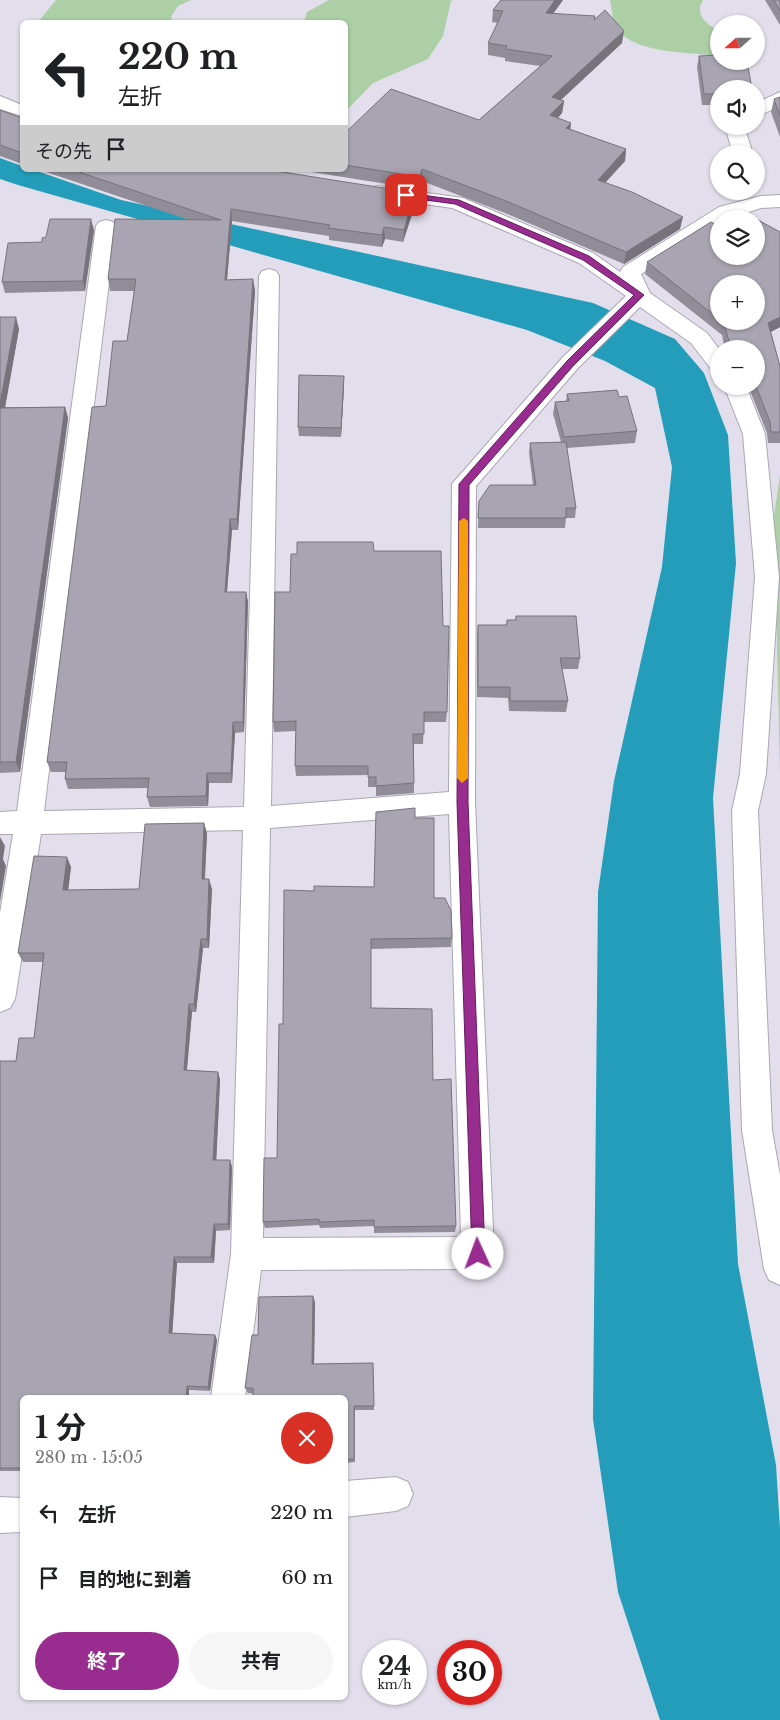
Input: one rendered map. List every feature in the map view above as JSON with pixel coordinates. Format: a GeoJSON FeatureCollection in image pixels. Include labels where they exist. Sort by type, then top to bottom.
{"type":"FeatureCollection","features":[{"type":"Feature","properties":{"kind":"street"},"geometry":{"type":"LineString","coordinates":[[765,106],[780,98]]}},
{"type":"Feature","properties":{"kind":"street"},"geometry":{"type":"LineString","coordinates":[[0,102],[20,110]]}},
{"type":"Feature","properties":{"kind":"street"},"geometry":{"type":"LineString","coordinates":[[363,189],[456,202],[586,258],[699,338],[710,352]]}},
{"type":"Feature","properties":{"kind":"street"},"geometry":{"type":"LineString","coordinates":[[640,295],[630,272],[726,211],[766,197]]}},
{"type":"Feature","properties":{"kind":"street"},"geometry":{"type":"LineString","coordinates":[[0,999],[29,821],[106,226]]}},
{"type":"Feature","properties":{"kind":"street"},"geometry":{"type":"LineString","coordinates":[[228,1395],[246,1254],[269,276]]}},
{"type":"Feature","properties":{"kind":"street"},"geometry":{"type":"LineString","coordinates":[[246,1254],[478,1254],[462,802],[464,484],[570,363],[640,295]]}},
{"type":"Feature","properties":{"kind":"street"},"geometry":{"type":"LineString","coordinates":[[739,395],[754,434],[767,577],[753,774],[745,811],[757,1130],[780,1269]]}},
{"type":"Feature","properties":{"kind":"street"},"geometry":{"type":"LineString","coordinates":[[0,823],[256,818],[462,802]]}},
{"type":"Feature","properties":{"kind":"street"},"geometry":{"type":"LineString","coordinates":[[348,1499],[396,1494]]}},
{"type":"Feature","properties":{"kind":"street"},"geometry":{"type":"LineString","coordinates":[[0,1515],[20,1514]]}},
{"type":"Feature","properties":{"kind":"green space"},"geometry":{"type":"Polygon","coordinates":[[[56,0],[191,0],[178,6],[171,17],[172,20],[40,20],[56,0]]]}},
{"type":"Feature","properties":{"kind":"green space"},"geometry":{"type":"Polygon","coordinates":[[[329,0],[453,0],[451,1],[443,36],[428,59],[373,83],[348,109],[348,20],[305,20],[307,12],[329,0]]]}},
{"type":"Feature","properties":{"kind":"green space"},"geometry":{"type":"Polygon","coordinates":[[[610,0],[703,0],[700,10],[703,18],[710,26],[710,55],[663,50],[634,42],[624,36],[616,27],[610,0]]]}},
{"type":"Feature","properties":{"kind":"green space"},"geometry":{"type":"Polygon","coordinates":[[[780,475],[780,774],[774,516],[780,475]]]}},
{"type":"Feature","properties":{"kind":"water"},"geometry":{"type":"Polygon","coordinates":[[[0,158],[20,165],[20,172],[40,172],[121,200],[593,303],[675,339],[704,373],[710,388],[710,395],[713,395],[728,435],[736,563],[713,798],[738,1264],[776,1465],[780,1529],[780,1720],[660,1720],[618,1592],[593,1419],[598,892],[614,781],[662,567],[672,467],[655,388],[605,361],[527,330],[0,179],[0,158]]]}},
{"type":"Feature","properties":{"kind":"building"},"geometry":{"type":"Polygon","coordinates":[[[501,0],[555,0],[546,13],[595,16],[594,20],[605,10],[624,31],[552,97],[564,101],[550,115],[571,123],[566,128],[626,149],[598,180],[632,192],[683,217],[626,252],[506,201],[422,169],[420,177],[348,165],[348,130],[391,89],[479,120],[552,56],[506,49],[507,46],[488,43],[503,11],[493,10],[501,0]]]}},
{"type":"Feature","properties":{"kind":"building"},"geometry":{"type":"Polygon","coordinates":[[[774,0],[780,0],[780,11],[774,0]]]}},
{"type":"Feature","properties":{"kind":"building"},"geometry":{"type":"Polygon","coordinates":[[[710,55],[710,70],[749,70],[750,80],[710,80],[710,94],[704,94],[699,56],[710,55]]]}},
{"type":"Feature","properties":{"kind":"building"},"geometry":{"type":"Polygon","coordinates":[[[780,97],[780,116],[774,99],[780,97]]]}},
{"type":"Feature","properties":{"kind":"building"},"geometry":{"type":"Polygon","coordinates":[[[0,110],[20,117],[20,152],[0,145],[0,110]]]}},
{"type":"Feature","properties":{"kind":"building"},"geometry":{"type":"Polygon","coordinates":[[[79,172],[283,172],[415,193],[404,230],[384,227],[382,235],[328,228],[330,225],[231,209],[225,280],[253,279],[237,519],[230,519],[225,592],[246,592],[243,722],[233,722],[231,773],[207,773],[206,796],[147,797],[149,778],[65,779],[67,762],[47,762],[92,407],[106,406],[113,341],[127,341],[136,279],[108,279],[115,219],[221,220],[79,172]]]}},
{"type":"Feature","properties":{"kind":"building"},"geometry":{"type":"Polygon","coordinates":[[[50,219],[91,219],[83,281],[2,282],[8,243],[42,242],[42,238],[46,237],[50,219]]]}},
{"type":"Feature","properties":{"kind":"building"},"geometry":{"type":"Polygon","coordinates":[[[710,223],[710,265],[765,265],[765,224],[780,232],[780,317],[768,323],[780,366],[780,432],[771,432],[770,422],[760,395],[765,395],[765,340],[729,340],[726,330],[765,330],[765,275],[710,275],[710,312],[647,262],[710,223]]]}},
{"type":"Feature","properties":{"kind":"building"},"geometry":{"type":"Polygon","coordinates":[[[0,317],[16,317],[0,404],[0,317]]]}},
{"type":"Feature","properties":{"kind":"building"},"geometry":{"type":"Polygon","coordinates":[[[299,375],[344,376],[341,428],[298,427],[299,375]]]}},
{"type":"Feature","properties":{"kind":"building"},"geometry":{"type":"Polygon","coordinates":[[[617,390],[619,397],[627,396],[637,431],[564,437],[555,402],[569,401],[567,394],[617,390]]]}},
{"type":"Feature","properties":{"kind":"building"},"geometry":{"type":"Polygon","coordinates":[[[65,407],[16,762],[0,762],[0,408],[65,407]]]}},
{"type":"Feature","properties":{"kind":"building"},"geometry":{"type":"Polygon","coordinates":[[[566,442],[576,508],[566,508],[566,518],[478,518],[479,501],[490,485],[536,485],[530,443],[566,442]]]}},
{"type":"Feature","properties":{"kind":"building"},"geometry":{"type":"Polygon","coordinates":[[[297,542],[373,542],[374,551],[441,551],[443,626],[449,626],[447,712],[424,712],[424,734],[413,734],[414,783],[376,786],[376,777],[368,777],[368,766],[295,766],[296,721],[273,722],[275,592],[290,592],[291,554],[297,554],[297,542]]]}},
{"type":"Feature","properties":{"kind":"building"},"geometry":{"type":"Polygon","coordinates":[[[516,616],[576,616],[580,658],[560,658],[568,701],[510,701],[510,687],[478,687],[478,625],[507,625],[507,620],[516,620],[516,616]]]}},
{"type":"Feature","properties":{"kind":"building"},"geometry":{"type":"Polygon","coordinates":[[[415,808],[415,818],[434,818],[434,898],[445,898],[451,911],[452,938],[371,939],[371,1008],[432,1009],[433,1080],[451,1079],[456,1226],[374,1227],[374,1220],[319,1222],[319,1219],[263,1222],[264,1158],[277,1158],[279,1024],[283,1024],[284,890],[314,891],[314,886],[374,887],[376,812],[415,808]]]}},
{"type":"Feature","properties":{"kind":"building"},"geometry":{"type":"Polygon","coordinates":[[[204,823],[202,879],[209,879],[207,939],[201,939],[194,1004],[189,1004],[184,1070],[218,1072],[213,1160],[230,1160],[228,1224],[214,1224],[211,1257],[174,1257],[169,1333],[215,1335],[208,1387],[187,1386],[186,1395],[20,1395],[20,1468],[0,1468],[0,1061],[16,1061],[19,1038],[34,1038],[44,953],[18,953],[34,856],[67,857],[63,890],[139,889],[145,824],[204,823]]]}},
{"type":"Feature","properties":{"kind":"building"},"geometry":{"type":"Polygon","coordinates":[[[313,1296],[312,1364],[373,1363],[374,1406],[354,1406],[354,1459],[348,1459],[348,1395],[253,1395],[253,1388],[245,1388],[252,1335],[258,1335],[259,1297],[313,1296]]]}},
{"type":"Feature","properties":{"kind":"slow traffic"},"geometry":{"type":"LineString","coordinates":[[462,778],[464,521]]}},
{"type":"Feature","properties":{"kind":"route"},"geometry":{"type":"LineString","coordinates":[[406,195],[456,202],[586,258],[640,295],[570,363],[464,484],[462,802],[478,1254]]}}]}
